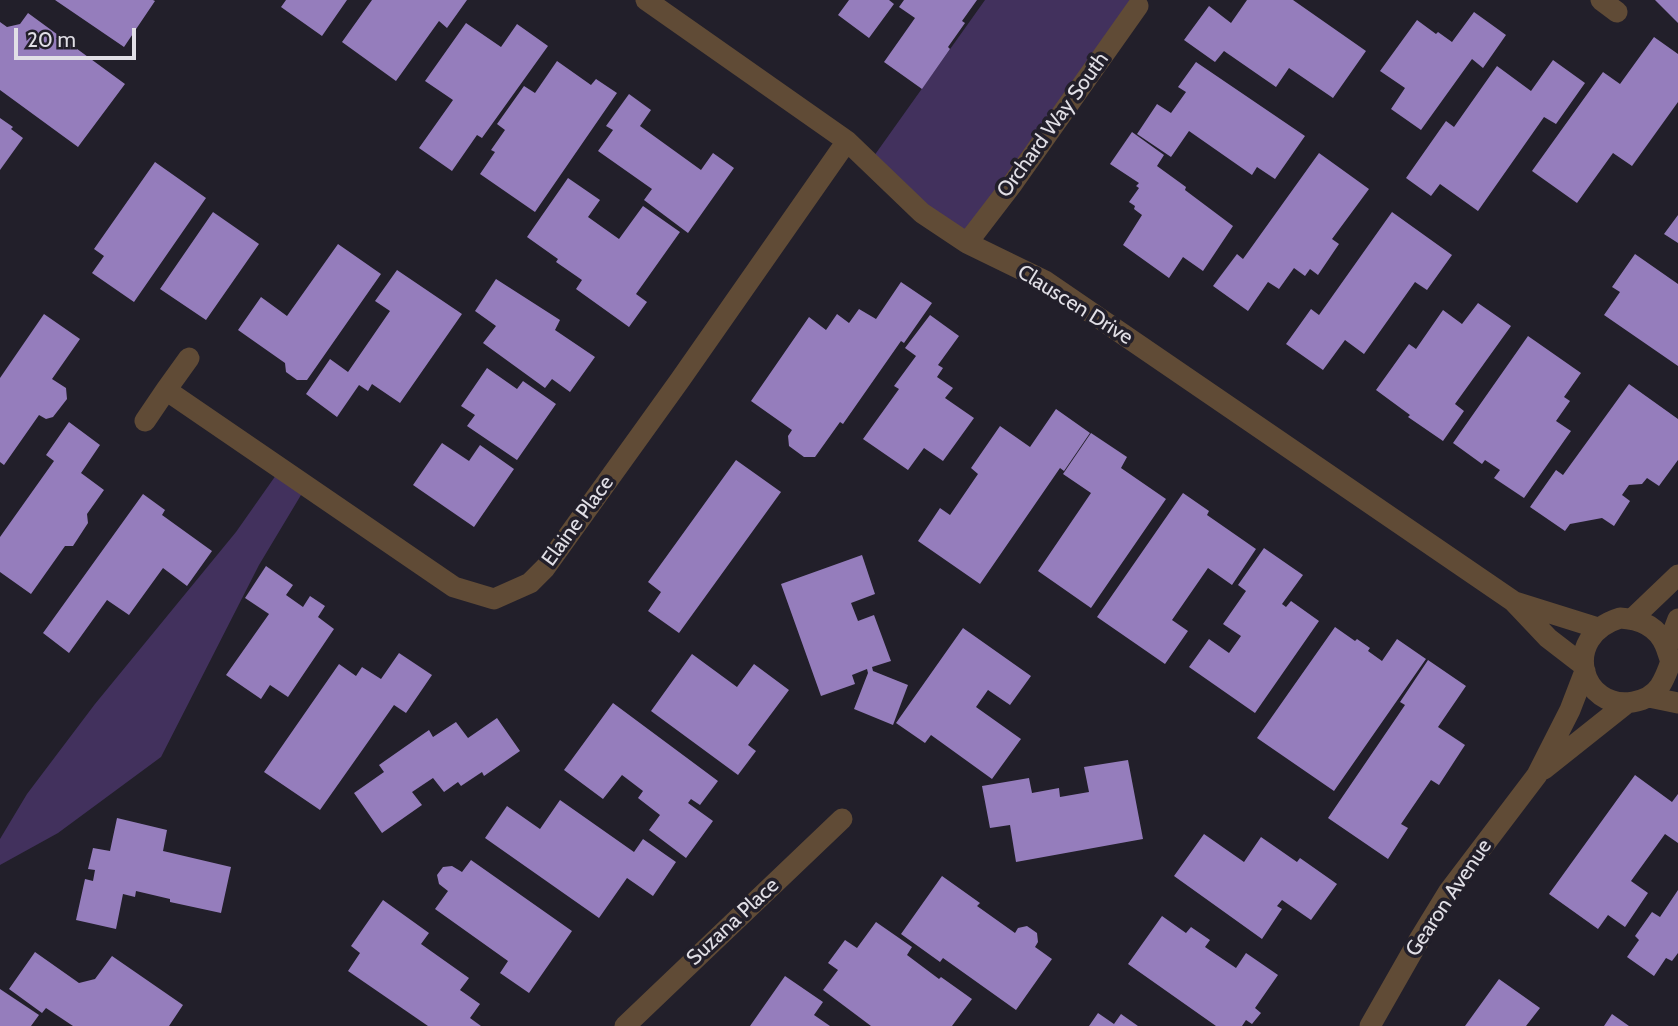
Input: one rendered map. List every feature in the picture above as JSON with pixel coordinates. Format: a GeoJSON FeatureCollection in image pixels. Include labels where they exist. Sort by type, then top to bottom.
{"type":"FeatureCollection","features":[{"type":"Feature","properties":{"kind":"street","name":"Clauscen Drive"},"geometry":{"type":"LineString","coordinates":[[646,0],[847,141],[922,213],[967,243],[1045,281],[1513,601],[1548,638],[1584,668]]}},
{"type":"Feature","properties":{"kind":"street","name":"Orchard Way South"},"geometry":{"type":"LineString","coordinates":[[967,243],[1013,183],[1138,6]]}},
{"type":"Feature","properties":{"kind":"street","name":"Elaine Place"},"geometry":{"type":"LineString","coordinates":[[166,390],[454,587],[494,599],[530,583],[545,568],[847,141]]}},
{"type":"Feature","properties":{"kind":"street"},"geometry":{"type":"LineString","coordinates":[[145,421],[189,358]]}},
{"type":"Feature","properties":{"kind":"street"},"geometry":{"type":"LineString","coordinates":[[1632,618],[1678,575]]}},
{"type":"Feature","properties":{"kind":"street","name":"Clauscen Drive"},"geometry":{"type":"LineString","coordinates":[[1513,601],[1598,628]]}},
{"type":"Feature","properties":{"kind":"street"},"geometry":{"type":"LineString","coordinates":[[1672,659],[1662,638],[1654,629],[1632,618],[1620,618],[1598,628],[1584,649],[1584,668],[1588,682],[1604,697],[1627,703],[1638,701],[1649,697],[1659,688],[1665,677],[1672,659],[1678,619]]}},
{"type":"Feature","properties":{"kind":"street"},"geometry":{"type":"LineString","coordinates":[[1537,775],[1570,710],[1584,668]]}},
{"type":"Feature","properties":{"kind":"street"},"geometry":{"type":"LineString","coordinates":[[1649,697],[1678,703]]}},
{"type":"Feature","properties":{"kind":"street"},"geometry":{"type":"LineString","coordinates":[[1537,775],[1627,703]]}},
{"type":"Feature","properties":{"kind":"street","name":"Gearon Avenue"},"geometry":{"type":"LineString","coordinates":[[1370,1026],[1449,891],[1537,775]]}},
{"type":"Feature","properties":{"kind":"street","name":"Suzana Place"},"geometry":{"type":"LineString","coordinates":[[625,1026],[842,819]]}},
{"type":"Feature","properties":{"kind":"shaded area"},"geometry":{"type":"Polygon","coordinates":[[[985,0],[1129,0],[1138,6],[967,243],[869,163],[985,0]]]}},
{"type":"Feature","properties":{"kind":"shaded area"},"geometry":{"type":"Polygon","coordinates":[[[281,468],[307,485],[259,565],[161,757],[58,833],[0,865],[0,839],[27,794],[95,704],[236,532],[281,468]]]}},
{"type":"Feature","properties":{"kind":"building"},"geometry":{"type":"Polygon","coordinates":[[[55,0],[153,0],[155,1],[124,47],[55,0]]]}},
{"type":"Feature","properties":{"kind":"building"},"geometry":{"type":"Polygon","coordinates":[[[286,0],[347,0],[322,36],[281,7],[286,0]]]}},
{"type":"Feature","properties":{"kind":"building"},"geometry":{"type":"Polygon","coordinates":[[[372,0],[467,0],[447,28],[439,21],[396,81],[342,42],[372,0]]]}},
{"type":"Feature","properties":{"kind":"building"},"geometry":{"type":"Polygon","coordinates":[[[849,0],[889,0],[894,4],[869,38],[838,15],[849,0]]]}},
{"type":"Feature","properties":{"kind":"building"},"geometry":{"type":"Polygon","coordinates":[[[904,0],[977,0],[962,21],[965,23],[948,47],[950,49],[922,89],[884,62],[915,18],[899,7],[904,0]]]}},
{"type":"Feature","properties":{"kind":"building"},"geometry":{"type":"Polygon","coordinates":[[[1247,0],[1293,0],[1366,51],[1333,98],[1289,68],[1276,87],[1224,51],[1215,62],[1184,40],[1209,6],[1231,23],[1247,0]]]}},
{"type":"Feature","properties":{"kind":"building"},"geometry":{"type":"Polygon","coordinates":[[[1655,0],[1678,0],[1678,23],[1655,0]]]}},
{"type":"Feature","properties":{"kind":"building"},"geometry":{"type":"Polygon","coordinates":[[[1474,12],[1506,35],[1483,68],[1472,59],[1421,130],[1391,109],[1405,88],[1380,71],[1417,20],[1452,42],[1474,12]]]}},
{"type":"Feature","properties":{"kind":"building"},"geometry":{"type":"Polygon","coordinates":[[[28,13],[125,84],[78,147],[0,90],[0,22],[7,27],[20,24],[28,13]]]}},
{"type":"Feature","properties":{"kind":"building"},"geometry":{"type":"Polygon","coordinates":[[[466,23],[501,47],[517,24],[548,46],[482,138],[477,135],[452,171],[419,148],[453,100],[425,81],[466,23]]]}},
{"type":"Feature","properties":{"kind":"building"},"geometry":{"type":"Polygon","coordinates":[[[1654,37],[1678,54],[1678,102],[1632,166],[1613,153],[1577,203],[1532,171],[1603,72],[1620,84],[1654,37]]]}},
{"type":"Feature","properties":{"kind":"building"},"geometry":{"type":"Polygon","coordinates":[[[1553,60],[1585,83],[1556,124],[1544,117],[1478,211],[1440,184],[1431,196],[1406,178],[1446,121],[1454,127],[1497,66],[1531,91],[1553,60]]]}},
{"type":"Feature","properties":{"kind":"building"},"geometry":{"type":"Polygon","coordinates":[[[557,61],[591,85],[596,79],[617,93],[535,212],[480,174],[495,152],[491,150],[505,130],[497,124],[524,86],[535,93],[557,61]]]}},
{"type":"Feature","properties":{"kind":"building"},"geometry":{"type":"Polygon","coordinates":[[[1196,62],[1305,136],[1275,179],[1257,167],[1252,175],[1189,131],[1171,157],[1137,134],[1157,104],[1171,113],[1186,92],[1178,87],[1196,62]]]}},
{"type":"Feature","properties":{"kind":"building"},"geometry":{"type":"Polygon","coordinates":[[[629,94],[651,110],[640,126],[701,170],[713,153],[734,168],[688,233],[644,200],[652,189],[598,151],[613,130],[606,126],[629,94]]]}},
{"type":"Feature","properties":{"kind":"building"},"geometry":{"type":"Polygon","coordinates":[[[0,118],[23,138],[0,170],[0,118]]]}},
{"type":"Feature","properties":{"kind":"building"},"geometry":{"type":"Polygon","coordinates":[[[1132,132],[1164,155],[1157,166],[1233,226],[1203,271],[1183,257],[1169,278],[1123,245],[1142,215],[1129,202],[1139,188],[1136,186],[1139,183],[1110,164],[1132,132]]]}},
{"type":"Feature","properties":{"kind":"building"},"geometry":{"type":"Polygon","coordinates":[[[1319,153],[1369,189],[1332,239],[1339,244],[1318,275],[1310,269],[1305,276],[1294,268],[1279,289],[1268,282],[1248,311],[1213,286],[1237,254],[1243,259],[1319,153]]]}},
{"type":"Feature","properties":{"kind":"building"},"geometry":{"type":"Polygon","coordinates":[[[155,162],[206,198],[134,302],[92,273],[104,256],[94,249],[155,162]]]}},
{"type":"Feature","properties":{"kind":"building"},"geometry":{"type":"Polygon","coordinates":[[[568,178],[600,200],[588,217],[619,239],[643,206],[680,232],[636,294],[647,302],[629,327],[576,289],[582,280],[527,237],[568,178]]]}},
{"type":"Feature","properties":{"kind":"building"},"geometry":{"type":"Polygon","coordinates":[[[213,212],[259,244],[206,320],[160,289],[213,212]]]}},
{"type":"Feature","properties":{"kind":"building"},"geometry":{"type":"Polygon","coordinates":[[[1392,212],[1452,255],[1427,290],[1415,282],[1364,354],[1345,340],[1323,370],[1286,344],[1311,309],[1319,315],[1392,212]]]}},
{"type":"Feature","properties":{"kind":"building"},"geometry":{"type":"Polygon","coordinates":[[[1678,215],[1678,243],[1664,234],[1678,215]]]}},
{"type":"Feature","properties":{"kind":"building"},"geometry":{"type":"Polygon","coordinates":[[[338,244],[381,274],[307,380],[297,380],[286,372],[285,363],[238,330],[261,297],[287,316],[338,244]]]}},
{"type":"Feature","properties":{"kind":"building"},"geometry":{"type":"Polygon","coordinates":[[[1635,254],[1678,284],[1678,366],[1604,315],[1620,292],[1612,287],[1635,254]]]}},
{"type":"Feature","properties":{"kind":"building"},"geometry":{"type":"Polygon","coordinates":[[[397,270],[462,314],[400,403],[372,384],[368,391],[359,385],[337,417],[306,394],[330,359],[348,372],[390,311],[375,301],[397,270]]]}},
{"type":"Feature","properties":{"kind":"building"},"geometry":{"type":"Polygon","coordinates":[[[496,279],[560,320],[555,330],[595,357],[570,392],[552,379],[545,388],[483,343],[496,326],[475,311],[496,279]]]}},
{"type":"Feature","properties":{"kind":"building"},"geometry":{"type":"Polygon","coordinates":[[[901,282],[932,303],[904,343],[901,341],[843,424],[840,422],[815,457],[804,457],[789,446],[788,436],[792,430],[751,401],[809,317],[826,330],[837,314],[849,323],[859,309],[876,319],[901,282]]]}},
{"type":"Feature","properties":{"kind":"building"},"geometry":{"type":"Polygon","coordinates":[[[1478,303],[1511,326],[1455,404],[1464,411],[1443,441],[1408,417],[1410,415],[1376,390],[1409,344],[1416,349],[1443,310],[1462,324],[1478,303]]]}},
{"type":"Feature","properties":{"kind":"building"},"geometry":{"type":"Polygon","coordinates":[[[44,314],[80,339],[52,379],[66,388],[67,399],[53,417],[46,419],[39,415],[4,465],[0,462],[0,378],[44,314]]]}},
{"type":"Feature","properties":{"kind":"building"},"geometry":{"type":"Polygon","coordinates":[[[930,315],[959,336],[938,365],[943,368],[937,377],[953,388],[945,398],[974,418],[943,461],[924,448],[908,470],[863,439],[899,389],[894,386],[916,356],[905,348],[930,315]]]}},
{"type":"Feature","properties":{"kind":"building"},"geometry":{"type":"Polygon","coordinates":[[[1528,336],[1581,373],[1564,397],[1570,401],[1556,421],[1571,431],[1524,498],[1494,478],[1500,470],[1485,460],[1482,464],[1453,443],[1528,336]]]}},
{"type":"Feature","properties":{"kind":"building"},"geometry":{"type":"Polygon","coordinates":[[[487,368],[517,389],[523,381],[556,404],[517,460],[467,426],[475,415],[461,406],[487,368]]]}},
{"type":"Feature","properties":{"kind":"building"},"geometry":{"type":"Polygon","coordinates":[[[1629,384],[1678,419],[1678,460],[1659,486],[1647,478],[1642,484],[1629,485],[1622,495],[1630,501],[1614,526],[1602,518],[1570,524],[1565,531],[1530,507],[1556,470],[1563,475],[1629,384]]]}},
{"type":"Feature","properties":{"kind":"building"},"geometry":{"type":"Polygon","coordinates":[[[1056,409],[1090,433],[1064,471],[1060,468],[980,584],[918,541],[940,508],[950,515],[978,474],[971,468],[1000,426],[1030,447],[1056,409]]]}},
{"type":"Feature","properties":{"kind":"building"},"geometry":{"type":"Polygon","coordinates":[[[69,422],[100,445],[81,473],[104,490],[87,514],[88,523],[73,546],[65,546],[31,594],[0,572],[0,537],[54,461],[46,455],[69,422]]]}},
{"type":"Feature","properties":{"kind":"building"},"geometry":{"type":"Polygon","coordinates":[[[1091,433],[1127,457],[1121,468],[1166,499],[1091,608],[1038,571],[1091,493],[1063,474],[1091,433]]]}},
{"type":"Feature","properties":{"kind":"building"},"geometry":{"type":"Polygon","coordinates":[[[442,443],[469,461],[480,445],[514,469],[474,527],[413,485],[442,443]]]}},
{"type":"Feature","properties":{"kind":"building"},"geometry":{"type":"Polygon","coordinates":[[[736,460],[781,492],[679,633],[648,611],[661,592],[648,582],[736,460]]]}},
{"type":"Feature","properties":{"kind":"building"},"geometry":{"type":"Polygon","coordinates":[[[1183,493],[1209,511],[1207,515],[1256,549],[1232,585],[1208,568],[1172,620],[1188,631],[1165,664],[1097,617],[1183,493]]]}},
{"type":"Feature","properties":{"kind":"building"},"geometry":{"type":"Polygon","coordinates":[[[143,494],[165,510],[162,515],[212,551],[187,586],[163,568],[129,615],[107,600],[69,653],[43,633],[143,494]]]}},
{"type":"Feature","properties":{"kind":"building"},"geometry":{"type":"Polygon","coordinates":[[[1264,548],[1303,575],[1282,604],[1286,607],[1291,601],[1319,621],[1255,713],[1189,667],[1209,639],[1229,653],[1241,636],[1223,624],[1246,591],[1238,585],[1264,548]]]}},
{"type":"Feature","properties":{"kind":"building"},"geometry":{"type":"Polygon","coordinates":[[[862,555],[875,594],[851,603],[858,621],[874,615],[891,661],[872,667],[873,671],[908,685],[893,725],[854,709],[868,673],[867,669],[852,675],[855,684],[821,696],[781,584],[862,555]]]}},
{"type":"Feature","properties":{"kind":"building"},"geometry":{"type":"Polygon","coordinates":[[[266,566],[293,585],[286,595],[303,607],[310,596],[325,606],[318,617],[334,629],[288,697],[270,685],[261,699],[226,675],[269,614],[245,598],[266,566]]]}},
{"type":"Feature","properties":{"kind":"building"},"geometry":{"type":"Polygon","coordinates":[[[1335,627],[1370,648],[1368,651],[1382,661],[1397,639],[1426,659],[1334,791],[1257,738],[1335,627]]]}},
{"type":"Feature","properties":{"kind":"building"},"geometry":{"type":"Polygon","coordinates":[[[963,628],[1031,676],[1010,705],[988,690],[976,707],[1021,739],[992,779],[931,735],[925,743],[896,723],[963,628]]]}},
{"type":"Feature","properties":{"kind":"building"},"geometry":{"type":"Polygon","coordinates":[[[399,653],[432,675],[406,713],[394,705],[320,810],[264,772],[339,664],[356,676],[362,667],[381,679],[399,653]]]}},
{"type":"Feature","properties":{"kind":"building"},"geometry":{"type":"Polygon","coordinates":[[[692,654],[737,687],[754,664],[789,690],[748,745],[756,751],[738,775],[651,711],[692,654]]]}},
{"type":"Feature","properties":{"kind":"building"},"geometry":{"type":"Polygon","coordinates":[[[1428,660],[1466,686],[1438,727],[1465,745],[1439,785],[1431,780],[1401,824],[1408,828],[1388,859],[1328,818],[1405,705],[1400,702],[1428,660]]]}},
{"type":"Feature","properties":{"kind":"building"},"geometry":{"type":"Polygon","coordinates":[[[613,703],[718,781],[700,805],[691,799],[688,803],[713,821],[686,858],[649,830],[660,815],[638,798],[643,791],[622,775],[603,799],[564,770],[613,703]]]}},
{"type":"Feature","properties":{"kind":"building"},"geometry":{"type":"Polygon","coordinates":[[[497,718],[520,751],[484,776],[482,772],[461,786],[458,782],[444,792],[433,778],[412,792],[422,805],[382,833],[354,793],[384,772],[379,765],[429,730],[433,737],[456,722],[468,738],[497,718]]]}},
{"type":"Feature","properties":{"kind":"building"},"geometry":{"type":"Polygon","coordinates":[[[1128,760],[1143,839],[1016,862],[1010,825],[990,828],[982,786],[1029,778],[1032,793],[1059,788],[1060,797],[1089,792],[1084,767],[1128,760]]]}},
{"type":"Feature","properties":{"kind":"building"},"geometry":{"type":"Polygon","coordinates":[[[1635,775],[1672,802],[1678,794],[1678,843],[1665,834],[1631,881],[1648,893],[1625,927],[1608,915],[1598,929],[1549,894],[1635,775]]]}},
{"type":"Feature","properties":{"kind":"building"},"geometry":{"type":"Polygon","coordinates":[[[560,800],[634,852],[643,839],[676,862],[653,896],[627,878],[599,918],[485,838],[507,806],[540,829],[560,800]]]}},
{"type":"Feature","properties":{"kind":"building"},"geometry":{"type":"Polygon","coordinates":[[[117,818],[167,830],[163,851],[231,867],[221,913],[170,902],[170,899],[136,891],[135,897],[123,894],[116,929],[76,920],[85,879],[93,881],[95,870],[88,869],[93,848],[110,851],[117,818]]]}},
{"type":"Feature","properties":{"kind":"building"},"geometry":{"type":"Polygon","coordinates":[[[1204,834],[1244,862],[1261,837],[1297,862],[1300,858],[1337,884],[1311,920],[1282,900],[1277,906],[1282,909],[1262,939],[1174,876],[1204,834]]]}},
{"type":"Feature","properties":{"kind":"building"},"geometry":{"type":"Polygon","coordinates":[[[471,860],[572,931],[529,993],[500,973],[508,961],[435,909],[448,891],[439,884],[437,875],[443,867],[452,866],[462,872],[471,860]]]}},
{"type":"Feature","properties":{"kind":"building"},"geometry":{"type":"Polygon","coordinates":[[[942,876],[980,903],[977,906],[1015,933],[1018,928],[1027,926],[1037,933],[1038,942],[1035,947],[1052,959],[1016,1010],[943,958],[940,962],[901,934],[942,876]]]}},
{"type":"Feature","properties":{"kind":"building"},"geometry":{"type":"Polygon","coordinates":[[[1678,890],[1678,953],[1672,961],[1666,958],[1654,976],[1627,957],[1639,940],[1635,936],[1652,912],[1660,917],[1678,890]]]}},
{"type":"Feature","properties":{"kind":"building"},"geometry":{"type":"Polygon","coordinates":[[[383,900],[429,933],[421,944],[469,978],[460,990],[480,1004],[470,1018],[481,1026],[428,1026],[348,971],[360,953],[351,946],[383,900]]]}},
{"type":"Feature","properties":{"kind":"building"},"geometry":{"type":"Polygon","coordinates":[[[1162,916],[1186,933],[1191,927],[1210,940],[1205,947],[1236,968],[1246,953],[1278,975],[1255,1008],[1261,1013],[1252,1024],[1246,1020],[1242,1026],[1216,1026],[1128,964],[1162,916]]]}},
{"type":"Feature","properties":{"kind":"building"},"geometry":{"type":"Polygon","coordinates":[[[876,922],[912,947],[907,955],[972,999],[952,1026],[871,1026],[823,990],[838,970],[828,963],[845,940],[857,948],[876,922]]]}},
{"type":"Feature","properties":{"kind":"building"},"geometry":{"type":"Polygon","coordinates":[[[35,952],[79,983],[95,979],[112,956],[183,1005],[169,1026],[73,1026],[46,1008],[42,1013],[9,989],[35,952]]]}},
{"type":"Feature","properties":{"kind":"building"},"geometry":{"type":"Polygon","coordinates":[[[785,976],[823,1002],[814,1015],[830,1026],[750,1026],[785,976]]]}},
{"type":"Feature","properties":{"kind":"building"},"geometry":{"type":"Polygon","coordinates":[[[1499,979],[1540,1008],[1526,1026],[1465,1026],[1499,979]]]}},
{"type":"Feature","properties":{"kind":"building"},"geometry":{"type":"Polygon","coordinates":[[[0,989],[39,1015],[31,1026],[0,1026],[0,989]]]}},
{"type":"Feature","properties":{"kind":"building"},"geometry":{"type":"Polygon","coordinates":[[[1098,1013],[1114,1024],[1121,1014],[1138,1026],[1089,1026],[1098,1013]]]}},
{"type":"Feature","properties":{"kind":"building"},"geometry":{"type":"Polygon","coordinates":[[[1612,1014],[1629,1026],[1604,1026],[1612,1014]]]}}]}
